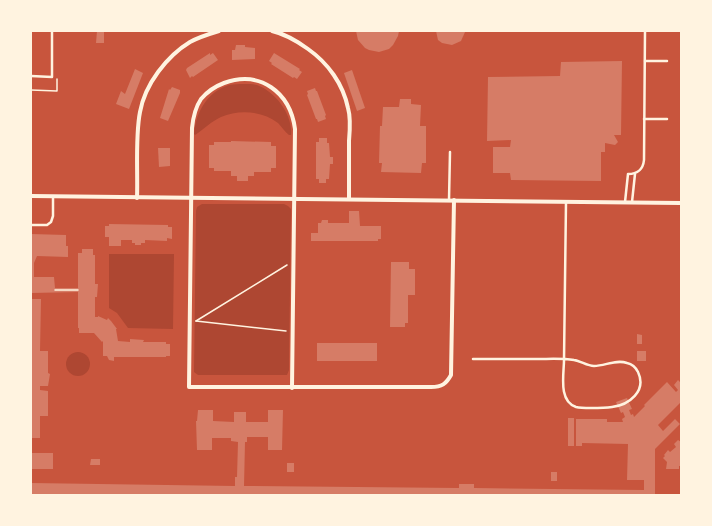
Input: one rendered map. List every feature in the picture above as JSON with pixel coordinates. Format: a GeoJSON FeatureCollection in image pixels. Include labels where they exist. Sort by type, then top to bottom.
{"type":"FeatureCollection","features":[{"type":"Feature","properties":{"kind":"street"},"geometry":{"type":"LineString","coordinates":[[137,198],[138,125],[140,111],[150,86],[166,62],[179,50],[191,42],[219,31]]}},
{"type":"Feature","properties":{"kind":"street"},"geometry":{"type":"LineString","coordinates":[[272,31],[288,37],[313,52],[325,63],[336,77],[343,91],[348,108],[350,123],[349,199]]}},
{"type":"Feature","properties":{"kind":"street"},"geometry":{"type":"LineString","coordinates":[[292,388],[294,118],[286,100],[280,94],[268,86],[254,80],[232,80],[215,88],[202,98],[196,108],[192,128],[188,387],[292,388],[357,386],[436,387],[446,384],[451,375],[452,200]]}},
{"type":"Feature","properties":{"kind":"street"},"geometry":{"type":"LineString","coordinates":[[31,196],[681,203]]}},
{"type":"Feature","properties":{"kind":"lane"},"geometry":{"type":"LineString","coordinates":[[31,76],[52,77],[52,31]]}},
{"type":"Feature","properties":{"kind":"lane"},"geometry":{"type":"LineString","coordinates":[[625,202],[628,174],[634,174],[642,168],[643,164],[645,31]]}},
{"type":"Feature","properties":{"kind":"lane"},"geometry":{"type":"LineString","coordinates":[[645,61],[668,61]]}},
{"type":"Feature","properties":{"kind":"lane"},"geometry":{"type":"LineString","coordinates":[[644,119],[667,119]]}},
{"type":"Feature","properties":{"kind":"lane"},"geometry":{"type":"LineString","coordinates":[[450,152],[452,200]]}},
{"type":"Feature","properties":{"kind":"lane"},"geometry":{"type":"LineString","coordinates":[[632,202],[634,174]]}},
{"type":"Feature","properties":{"kind":"lane"},"geometry":{"type":"LineString","coordinates":[[31,225],[47,225],[51,222],[53,216],[53,196]]}},
{"type":"Feature","properties":{"kind":"lane"},"geometry":{"type":"LineString","coordinates":[[473,359],[564,360],[576,360],[586,365],[594,366],[626,362],[632,364],[640,375],[640,390],[630,401],[615,407],[577,407],[572,405],[565,396],[564,360],[566,202]]}},
{"type":"Feature","properties":{"kind":"path"},"geometry":{"type":"LineString","coordinates":[[288,332],[196,321],[289,264]]}},
{"type":"Feature","properties":{"kind":"path"},"geometry":{"type":"LineString","coordinates":[[55,290],[78,290]]}},
{"type":"Feature","properties":{"kind":"shaded area"},"geometry":{"type":"Polygon","coordinates":[[[252,84],[264,88],[282,105],[289,120],[291,135],[289,135],[272,119],[251,112],[228,114],[211,123],[195,135],[194,134],[197,118],[204,104],[209,98],[221,88],[229,85],[252,84]]]}},
{"type":"Feature","properties":{"kind":"shaded area"},"geometry":{"type":"Polygon","coordinates":[[[202,204],[284,204],[291,209],[289,370],[287,375],[198,375],[194,372],[196,211],[197,207],[202,204]]]}},
{"type":"Feature","properties":{"kind":"shaded area"},"geometry":{"type":"Polygon","coordinates":[[[109,254],[174,254],[173,329],[128,328],[117,313],[109,308],[109,254]]]}},
{"type":"Feature","properties":{"kind":"shaded area"},"geometry":{"type":"Polygon","coordinates":[[[78,352],[87,355],[90,364],[87,373],[78,376],[69,373],[66,364],[69,355],[78,352]]]}},
{"type":"Feature","properties":{"kind":"building"},"geometry":{"type":"Polygon","coordinates":[[[97,31],[104,31],[104,43],[96,43],[97,31]]]}},
{"type":"Feature","properties":{"kind":"building"},"geometry":{"type":"Polygon","coordinates":[[[356,31],[399,31],[393,45],[389,49],[379,52],[365,48],[358,40],[356,31]]]}},
{"type":"Feature","properties":{"kind":"building"},"geometry":{"type":"Polygon","coordinates":[[[436,31],[465,32],[461,41],[452,45],[442,43],[438,40],[436,31]]]}},
{"type":"Feature","properties":{"kind":"building"},"geometry":{"type":"Polygon","coordinates":[[[236,45],[245,45],[245,47],[255,48],[255,59],[232,60],[232,50],[235,50],[236,45]]]}},
{"type":"Feature","properties":{"kind":"building"},"geometry":{"type":"Polygon","coordinates":[[[210,53],[210,55],[213,53],[218,60],[190,78],[186,70],[187,68],[210,53]]]}},
{"type":"Feature","properties":{"kind":"building"},"geometry":{"type":"Polygon","coordinates":[[[274,53],[300,69],[299,70],[302,72],[297,79],[271,64],[272,63],[269,61],[274,53]]]}},
{"type":"Feature","properties":{"kind":"building"},"geometry":{"type":"Polygon","coordinates":[[[622,61],[621,135],[614,135],[618,142],[615,145],[605,143],[605,152],[601,152],[601,181],[511,180],[510,173],[493,173],[493,147],[510,147],[511,140],[487,141],[488,77],[560,76],[561,62],[622,61]]]}},
{"type":"Feature","properties":{"kind":"building"},"geometry":{"type":"Polygon","coordinates":[[[135,69],[143,73],[129,109],[116,104],[121,91],[125,94],[135,69]]]}},
{"type":"Feature","properties":{"kind":"building"},"geometry":{"type":"Polygon","coordinates":[[[352,70],[365,108],[357,111],[344,73],[352,70]]]}},
{"type":"Feature","properties":{"kind":"building"},"geometry":{"type":"Polygon","coordinates":[[[172,87],[180,90],[180,93],[168,121],[160,118],[169,89],[170,90],[172,87]]]}},
{"type":"Feature","properties":{"kind":"building"},"geometry":{"type":"Polygon","coordinates":[[[315,88],[326,115],[326,119],[318,122],[307,95],[307,91],[315,88]]]}},
{"type":"Feature","properties":{"kind":"building"},"geometry":{"type":"Polygon","coordinates":[[[400,99],[411,99],[411,104],[421,105],[420,126],[426,126],[426,163],[422,163],[421,173],[381,172],[382,163],[379,163],[380,126],[382,126],[383,107],[399,107],[400,99]]]}},
{"type":"Feature","properties":{"kind":"building"},"geometry":{"type":"Polygon","coordinates":[[[319,138],[327,138],[330,157],[333,157],[333,164],[330,164],[329,179],[326,179],[326,183],[319,183],[319,179],[316,179],[316,142],[319,142],[319,138]]]}},
{"type":"Feature","properties":{"kind":"building"},"geometry":{"type":"Polygon","coordinates":[[[214,142],[271,142],[271,146],[276,146],[276,168],[271,168],[271,172],[254,172],[254,176],[248,176],[248,181],[237,181],[237,176],[231,176],[231,171],[214,171],[214,168],[209,168],[209,145],[214,145],[214,142]]]}},
{"type":"Feature","properties":{"kind":"building"},"geometry":{"type":"Polygon","coordinates":[[[158,148],[170,148],[170,166],[159,167],[158,148]]]}},
{"type":"Feature","properties":{"kind":"building"},"geometry":{"type":"Polygon","coordinates":[[[349,211],[359,211],[360,226],[381,226],[381,239],[378,239],[378,241],[311,241],[311,233],[318,233],[318,223],[321,223],[322,220],[328,220],[328,223],[349,223],[349,211]]]}},
{"type":"Feature","properties":{"kind":"building"},"geometry":{"type":"Polygon","coordinates":[[[109,224],[168,225],[168,227],[172,227],[172,239],[167,238],[167,241],[145,240],[145,243],[141,243],[141,245],[135,245],[135,243],[132,243],[132,240],[121,240],[121,246],[109,246],[109,237],[105,237],[105,226],[109,226],[109,224]]]}},
{"type":"Feature","properties":{"kind":"building"},"geometry":{"type":"Polygon","coordinates":[[[31,234],[66,235],[66,246],[68,246],[68,257],[37,256],[34,263],[34,277],[54,277],[55,288],[78,288],[78,253],[82,253],[82,249],[93,249],[93,255],[95,255],[95,284],[98,284],[97,297],[95,297],[95,317],[98,316],[107,320],[108,318],[111,321],[117,329],[118,341],[130,342],[130,339],[144,340],[143,342],[166,342],[166,344],[170,344],[170,356],[114,357],[114,361],[109,360],[107,356],[103,356],[103,341],[102,342],[94,333],[79,333],[78,292],[31,293],[31,234]]]}},
{"type":"Feature","properties":{"kind":"building"},"geometry":{"type":"Polygon","coordinates":[[[391,262],[409,262],[409,269],[415,269],[415,295],[408,295],[408,323],[405,323],[405,327],[390,327],[391,262]]]}},
{"type":"Feature","properties":{"kind":"building"},"geometry":{"type":"Polygon","coordinates":[[[31,299],[41,299],[40,351],[48,351],[48,373],[50,374],[48,386],[40,386],[40,390],[48,391],[48,416],[40,416],[40,438],[31,438],[31,299]]]}},
{"type":"Feature","properties":{"kind":"building"},"geometry":{"type":"Polygon","coordinates":[[[637,334],[642,335],[642,344],[637,344],[637,334]]]}},
{"type":"Feature","properties":{"kind":"building"},"geometry":{"type":"Polygon","coordinates":[[[317,343],[377,343],[377,361],[317,361],[317,343]]]}},
{"type":"Feature","properties":{"kind":"building"},"geometry":{"type":"Polygon","coordinates":[[[637,351],[646,351],[646,361],[637,361],[637,351]]]}},
{"type":"Feature","properties":{"kind":"building"},"geometry":{"type":"Polygon","coordinates":[[[678,380],[681,383],[681,402],[658,425],[663,431],[675,419],[680,424],[655,449],[655,495],[31,495],[31,483],[235,486],[235,477],[237,477],[238,442],[231,441],[231,438],[212,438],[212,450],[197,450],[196,421],[198,410],[213,410],[213,421],[234,422],[234,412],[246,412],[246,422],[268,422],[268,410],[283,410],[282,450],[268,450],[268,437],[247,437],[247,442],[245,442],[244,486],[459,488],[459,484],[474,484],[474,488],[644,490],[644,480],[627,480],[628,444],[582,443],[582,446],[576,446],[576,419],[607,419],[607,422],[623,422],[622,419],[625,417],[623,412],[621,413],[616,402],[627,398],[632,409],[629,410],[631,415],[633,414],[634,417],[667,382],[676,392],[678,390],[674,385],[678,380]]]}},
{"type":"Feature","properties":{"kind":"building"},"geometry":{"type":"Polygon","coordinates":[[[568,418],[574,418],[574,446],[568,446],[568,418]]]}},
{"type":"Feature","properties":{"kind":"building"},"geometry":{"type":"Polygon","coordinates":[[[678,440],[681,442],[681,466],[679,466],[679,469],[666,469],[667,462],[663,458],[665,456],[664,455],[668,450],[670,452],[676,447],[674,444],[678,440]]]}},
{"type":"Feature","properties":{"kind":"building"},"geometry":{"type":"Polygon","coordinates":[[[31,453],[53,453],[53,469],[32,469],[31,453]]]}},
{"type":"Feature","properties":{"kind":"building"},"geometry":{"type":"Polygon","coordinates":[[[91,459],[100,459],[100,465],[90,465],[91,459]]]}},
{"type":"Feature","properties":{"kind":"building"},"geometry":{"type":"Polygon","coordinates":[[[287,463],[294,463],[294,472],[287,472],[287,463]]]}},
{"type":"Feature","properties":{"kind":"building"},"geometry":{"type":"Polygon","coordinates":[[[551,472],[557,472],[557,481],[551,481],[551,472]]]}}]}
